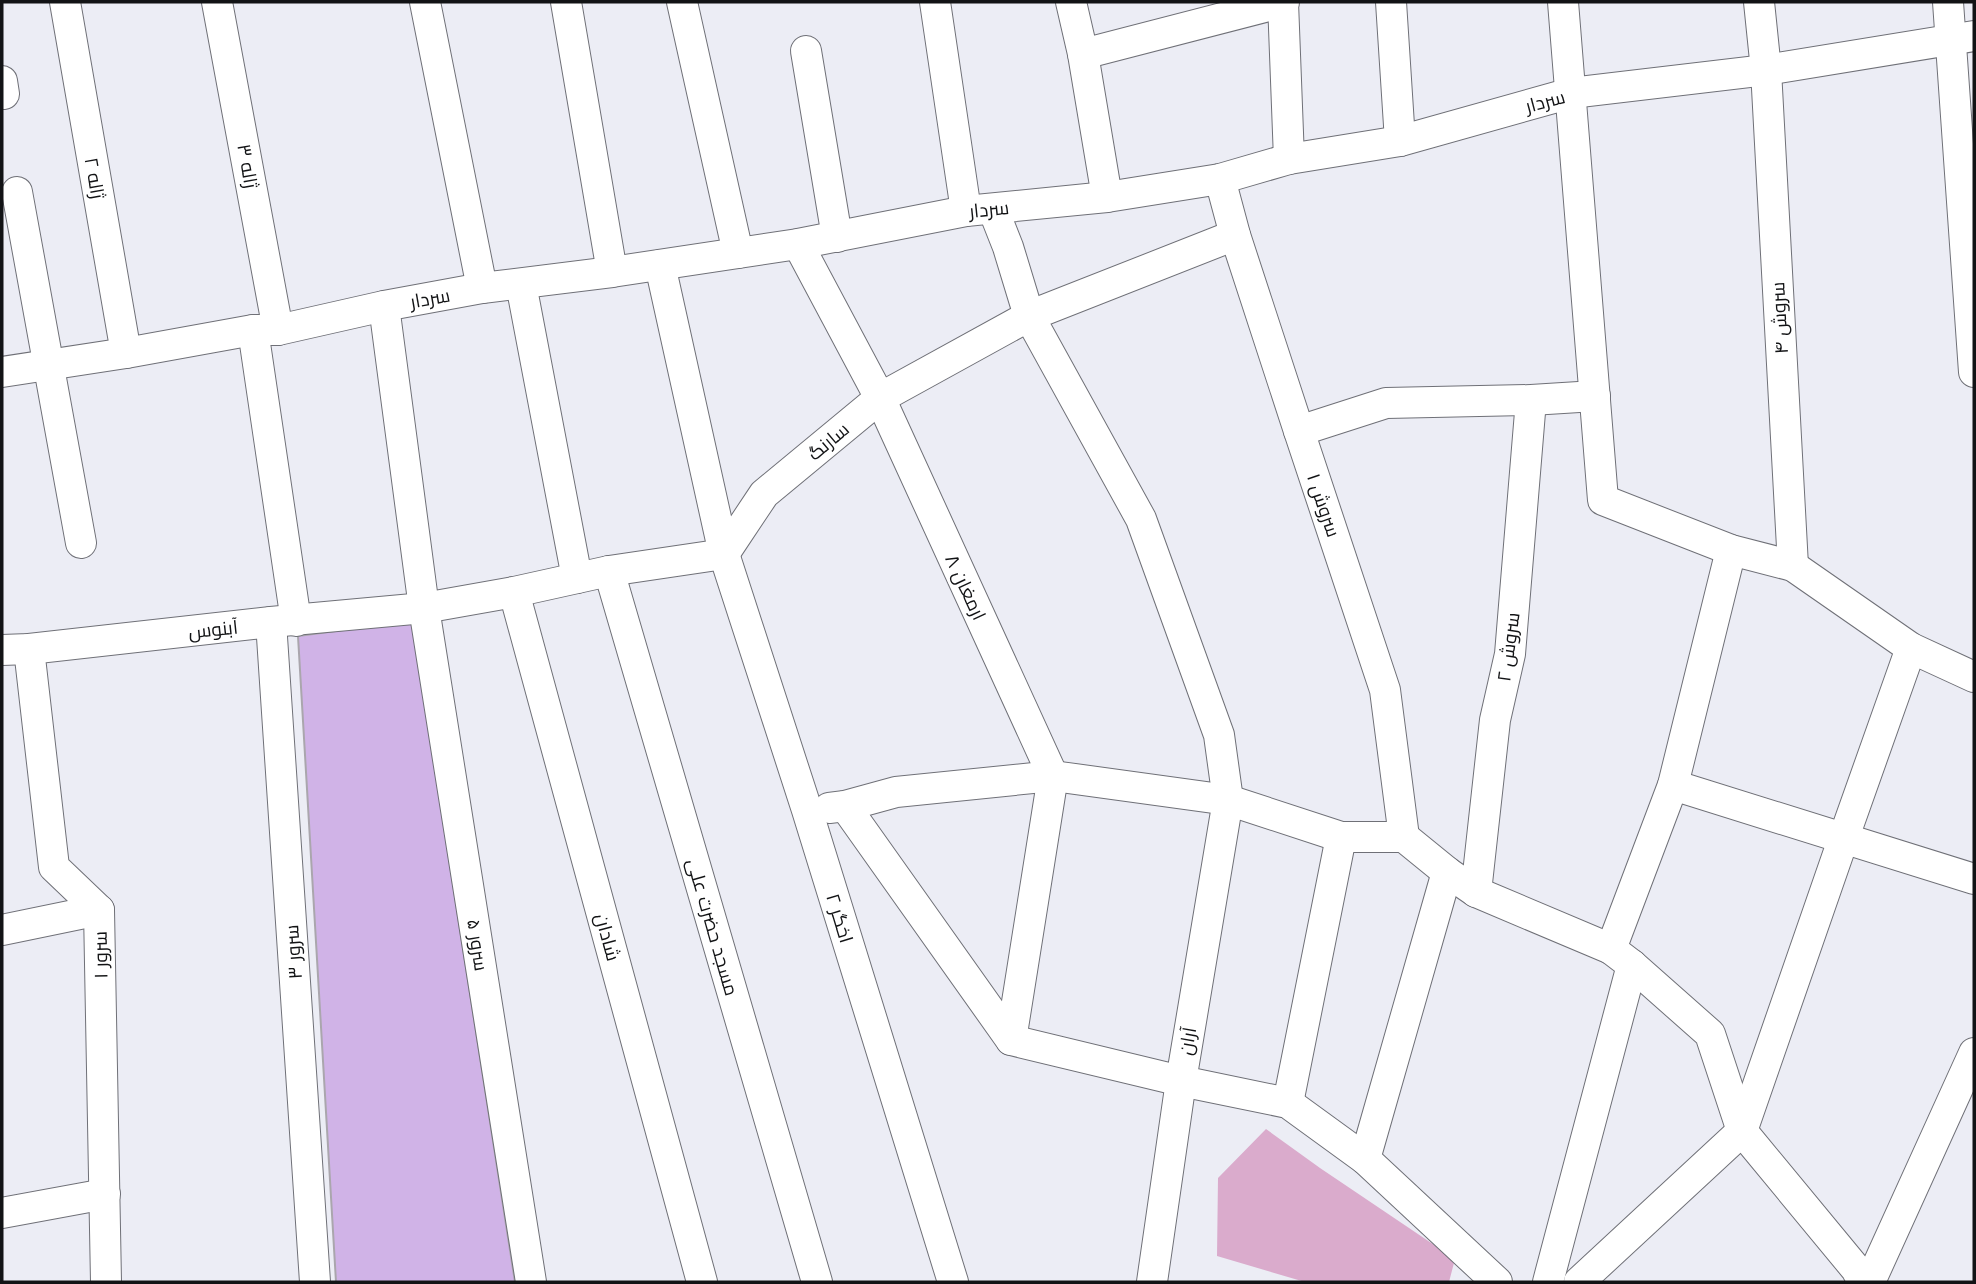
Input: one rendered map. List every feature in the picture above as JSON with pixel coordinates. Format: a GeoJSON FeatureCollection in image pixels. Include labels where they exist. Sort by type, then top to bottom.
{"type":"FeatureCollection","features":[{"type":"Feature","properties":{"kind":"street","name":"ژاله ۲"},"geometry":{"type":"LineString","coordinates":[[65,2],[125,353]]}},
{"type":"Feature","properties":{"kind":"street","name":"ژاله ۳"},"geometry":{"type":"LineString","coordinates":[[217,2],[265,330],[283,622]]}},
{"type":"Feature","properties":{"kind":"street"},"geometry":{"type":"LineString","coordinates":[[425,2],[482,288]]}},
{"type":"Feature","properties":{"kind":"street"},"geometry":{"type":"LineString","coordinates":[[566,2],[612,272]]}},
{"type":"Feature","properties":{"kind":"street"},"geometry":{"type":"LineString","coordinates":[[681,2],[738,253]]}},
{"type":"Feature","properties":{"kind":"street","name":"آران"},"geometry":{"type":"LineString","coordinates":[[935,2],[979,210],[1008,247],[1029,316],[1141,519],[1219,735],[1228,800],[1181,1081],[1152,1282]]}},
{"type":"Feature","properties":{"kind":"street"},"geometry":{"type":"LineString","coordinates":[[1072,2],[1107,197]]}},
{"type":"Feature","properties":{"kind":"street"},"geometry":{"type":"LineString","coordinates":[[1083,54],[1284,2],[1289,159]]}},
{"type":"Feature","properties":{"kind":"street"},"geometry":{"type":"LineString","coordinates":[[1391,2],[1401,141]]}},
{"type":"Feature","properties":{"kind":"street"},"geometry":{"type":"LineString","coordinates":[[1563,2],[1604,500],[1731,550],[1793,566],[1912,648],[1974,677]]}},
{"type":"Feature","properties":{"kind":"street","name":"سروش ۴"},"geometry":{"type":"LineString","coordinates":[[1759,2],[1766,71],[1793,566]]}},
{"type":"Feature","properties":{"kind":"street"},"geometry":{"type":"LineString","coordinates":[[1948,2],[1963,38],[1974,372]]}},
{"type":"Feature","properties":{"kind":"street","name":"سردار"},"geometry":{"type":"LineString","coordinates":[[2,372],[265,330],[482,288],[798,244],[979,210],[1107,197],[1220,178],[1289,159],[1401,141],[1571,93],[1766,71],[1963,38]]}},
{"type":"Feature","properties":{"kind":"street"},"geometry":{"type":"LineString","coordinates":[[806,51],[837,237]]}},
{"type":"Feature","properties":{"kind":"street","name":"سروش ۱"},"geometry":{"type":"LineString","coordinates":[[1220,178],[1299,431],[1385,690],[1404,836]]}},
{"type":"Feature","properties":{"kind":"street"},"geometry":{"type":"LineString","coordinates":[[16,192],[81,543]]}},
{"type":"Feature","properties":{"kind":"street","name":"سارنگ"},"geometry":{"type":"LineString","coordinates":[[724,554],[764,494],[880,398],[1029,316],[1236,235]]}},
{"type":"Feature","properties":{"kind":"street","name":"ارمغان ۸"},"geometry":{"type":"LineString","coordinates":[[798,244],[880,398],[1053,776]]}},
{"type":"Feature","properties":{"kind":"street","name":"اخگر ۲"},"geometry":{"type":"LineString","coordinates":[[660,265],[724,554],[807,810],[953,1282]]}},
{"type":"Feature","properties":{"kind":"street"},"geometry":{"type":"LineString","coordinates":[[521,284],[577,578]]}},
{"type":"Feature","properties":{"kind":"street","name":"سرور ۵"},"geometry":{"type":"LineString","coordinates":[[384,306],[425,608],[531,1282]]}},
{"type":"Feature","properties":{"kind":"street"},"geometry":{"type":"LineString","coordinates":[[1299,431],[1387,403],[1595,396]]}},
{"type":"Feature","properties":{"kind":"street","name":"سروش ۲"},"geometry":{"type":"LineString","coordinates":[[1476,892],[1495,720],[1510,654],[1531,400]]}},
{"type":"Feature","properties":{"kind":"street"},"geometry":{"type":"LineString","coordinates":[[1548,1282],[1622,957],[1673,785],[1731,550]]}},
{"type":"Feature","properties":{"kind":"street"},"geometry":{"type":"LineString","coordinates":[[425,608],[609,571],[724,554]]}},
{"type":"Feature","properties":{"kind":"street","name":"مسجد حضرت علی"},"geometry":{"type":"LineString","coordinates":[[609,571],[817,1282]]}},
{"type":"Feature","properties":{"kind":"street","name":"شادان"},"geometry":{"type":"LineString","coordinates":[[514,592],[702,1282]]}},
{"type":"Feature","properties":{"kind":"street","name":"آبنوس"},"geometry":{"type":"LineString","coordinates":[[15,650],[425,608]]}},
{"type":"Feature","properties":{"kind":"street","name":"سرور ۳"},"geometry":{"type":"LineString","coordinates":[[283,622],[315,1282]]}},
{"type":"Feature","properties":{"kind":"street"},"geometry":{"type":"LineString","coordinates":[[1579,1282],[1742,1131],[1912,648]]}},
{"type":"Feature","properties":{"kind":"street","name":"سرور ۱"},"geometry":{"type":"LineString","coordinates":[[15,650],[54,867],[99,910],[106,1282]]}},
{"type":"Feature","properties":{"kind":"street"},"geometry":{"type":"LineString","coordinates":[[1011,1040],[1053,776]]}},
{"type":"Feature","properties":{"kind":"street"},"geometry":{"type":"LineString","coordinates":[[807,810],[845,806],[896,792],[1053,776],[1228,800],[1341,837],[1404,836],[1476,892],[1622,957],[1710,1034],[1742,1131],[1858,1279],[1974,1054]]}},
{"type":"Feature","properties":{"kind":"street"},"geometry":{"type":"LineString","coordinates":[[1673,785],[1974,879]]}},
{"type":"Feature","properties":{"kind":"street"},"geometry":{"type":"LineString","coordinates":[[845,806],[1011,1040],[1181,1081],[1288,1103],[1365,1159],[1497,1282]]}},
{"type":"Feature","properties":{"kind":"street"},"geometry":{"type":"LineString","coordinates":[[1288,1103],[1341,837]]}},
{"type":"Feature","properties":{"kind":"street"},"geometry":{"type":"LineString","coordinates":[[1365,1159],[1447,872]]}},
{"type":"Feature","properties":{"kind":"street"},"geometry":{"type":"LineString","coordinates":[[2,930],[99,910]]}},
{"type":"Feature","properties":{"kind":"street"},"geometry":{"type":"LineString","coordinates":[[2,1213],[105,1194]]}},
{"type":"Feature","properties":{"kind":"shaded area"},"geometry":{"type":"Polygon","coordinates":[[[1266,1129],[1455,1259],[1449,1282],[1305,1282],[1217,1256],[1218,1178],[1266,1129]]]}},
{"type":"Feature","properties":{"kind":"building"},"geometry":{"type":"Polygon","coordinates":[[[412,621],[515,1282],[336,1282],[298,636],[412,621]]]}}]}
